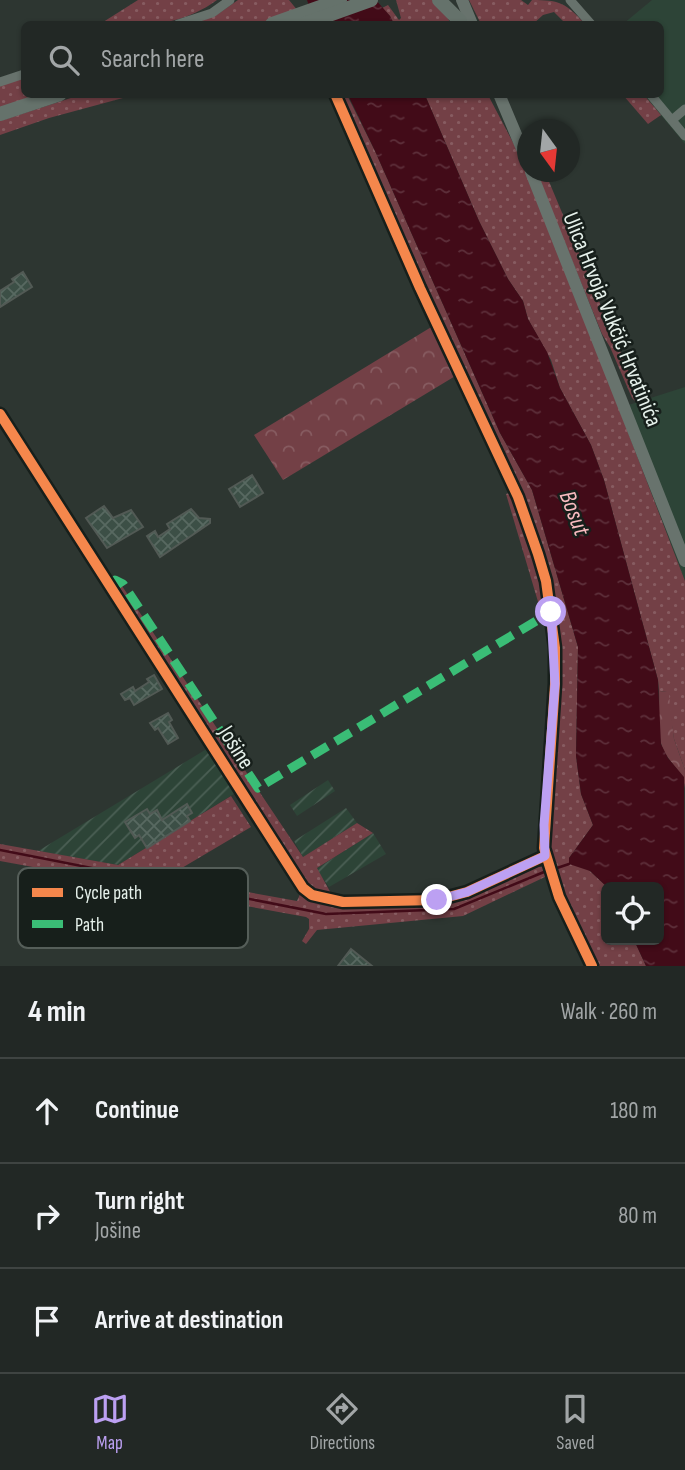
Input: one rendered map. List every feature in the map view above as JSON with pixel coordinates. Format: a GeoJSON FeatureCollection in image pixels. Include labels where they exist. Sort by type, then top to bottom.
{"type":"FeatureCollection","features":[{"type":"Feature","properties":{"kind":"main road"},"geometry":{"type":"LineString","coordinates":[[281,21],[340,0]]}},
{"type":"Feature","properties":{"kind":"main road"},"geometry":{"type":"LineString","coordinates":[[312,21],[371,0]]}},
{"type":"Feature","properties":{"kind":"main road"},"geometry":{"type":"LineString","coordinates":[[439,0],[462,21]]}},
{"type":"Feature","properties":{"kind":"main road"},"geometry":{"type":"LineString","coordinates":[[448,0],[463,21]]}},
{"type":"Feature","properties":{"kind":"main road"},"geometry":{"type":"LineString","coordinates":[[462,0],[464,21]]}},
{"type":"Feature","properties":{"kind":"main road"},"geometry":{"type":"LineString","coordinates":[[0,114],[48,98]]}},
{"type":"Feature","properties":{"kind":"main road"},"geometry":{"type":"LineString","coordinates":[[501,98],[517,138]]}},
{"type":"Feature","properties":{"kind":"main road","name":"Ulica Hrvoja Vukčić Hrvatinića"},"geometry":{"type":"LineString","coordinates":[[535,182],[685,561]]}},
{"type":"Feature","properties":{"kind":"street"},"geometry":{"type":"LineString","coordinates":[[187,21],[212,13],[230,0]]}},
{"type":"Feature","properties":{"kind":"street"},"geometry":{"type":"LineString","coordinates":[[569,0],[588,21]]}},
{"type":"Feature","properties":{"kind":"street"},"geometry":{"type":"LineString","coordinates":[[0,82],[21,75]]}},
{"type":"Feature","properties":{"kind":"street"},"geometry":{"type":"LineString","coordinates":[[337,98],[420,288],[518,497],[546,581],[554,636],[555,684],[544,825],[545,856],[559,897],[592,966]]}},
{"type":"Feature","properties":{"kind":"street"},"geometry":{"type":"LineString","coordinates":[[653,98],[685,136]]}},
{"type":"Feature","properties":{"kind":"street"},"geometry":{"type":"LineString","coordinates":[[672,120],[685,109]]}},
{"type":"Feature","properties":{"kind":"street","name":"Jošine"},"geometry":{"type":"LineString","coordinates":[[0,414],[296,878],[312,895],[343,902],[437,900],[467,892],[545,856]]}},
{"type":"Feature","properties":{"kind":"shaded area"},"geometry":{"type":"Polygon","coordinates":[[[652,0],[685,0],[685,144],[647,98],[664,98],[664,21],[627,21],[652,0]]]}},
{"type":"Feature","properties":{"kind":"shaded area"},"geometry":{"type":"Polygon","coordinates":[[[685,387],[685,581],[619,408],[685,387]]]}},
{"type":"Feature","properties":{"kind":"shaded area"},"geometry":{"type":"Polygon","coordinates":[[[210,747],[237,792],[118,865],[38,851],[210,747]]]}},
{"type":"Feature","properties":{"kind":"shaded area"},"geometry":{"type":"Polygon","coordinates":[[[328,780],[335,791],[297,816],[290,805],[328,780]]]}},
{"type":"Feature","properties":{"kind":"shaded area"},"geometry":{"type":"Polygon","coordinates":[[[346,808],[357,823],[303,857],[294,841],[346,808]]]}},
{"type":"Feature","properties":{"kind":"shaded area"},"geometry":{"type":"Polygon","coordinates":[[[373,833],[386,854],[329,887],[316,869],[373,833]]]}},
{"type":"Feature","properties":{"kind":"green space"},"geometry":{"type":"Polygon","coordinates":[[[138,0],[217,0],[189,16],[170,21],[105,21],[138,0]]]}},
{"type":"Feature","properties":{"kind":"green space"},"geometry":{"type":"Polygon","coordinates":[[[238,0],[289,0],[298,11],[267,21],[200,21],[218,14],[238,0]]]}},
{"type":"Feature","properties":{"kind":"green space"},"geometry":{"type":"Polygon","coordinates":[[[396,0],[434,0],[441,6],[449,21],[392,21],[382,8],[388,5],[399,20],[401,18],[396,0]]]}},
{"type":"Feature","properties":{"kind":"green space"},"geometry":{"type":"Polygon","coordinates":[[[469,0],[521,0],[528,5],[532,0],[556,2],[573,11],[582,21],[563,21],[554,12],[543,15],[536,21],[480,21],[469,0]]]}},
{"type":"Feature","properties":{"kind":"green space"},"geometry":{"type":"Polygon","coordinates":[[[21,79],[21,98],[32,98],[0,108],[0,86],[21,79]]]}},
{"type":"Feature","properties":{"kind":"green space"},"geometry":{"type":"Polygon","coordinates":[[[71,98],[123,98],[49,118],[0,135],[0,121],[71,98]]]}},
{"type":"Feature","properties":{"kind":"green space"},"geometry":{"type":"Polygon","coordinates":[[[339,98],[348,98],[375,151],[500,433],[532,490],[578,647],[576,756],[581,794],[593,825],[569,858],[602,882],[601,945],[636,945],[646,966],[596,966],[559,886],[554,869],[548,835],[558,714],[559,660],[550,589],[542,554],[339,98]]]}},
{"type":"Feature","properties":{"kind":"green space"},"geometry":{"type":"Polygon","coordinates":[[[426,98],[490,98],[517,150],[517,182],[530,182],[567,273],[685,581],[685,770],[674,739],[667,692],[659,691],[604,480],[591,445],[560,388],[551,360],[528,319],[523,301],[508,279],[479,221],[426,98]]]}},
{"type":"Feature","properties":{"kind":"green space"},"geometry":{"type":"Polygon","coordinates":[[[626,98],[647,98],[661,115],[648,124],[626,98]]]}},
{"type":"Feature","properties":{"kind":"green space"},"geometry":{"type":"Polygon","coordinates":[[[540,182],[549,182],[641,401],[636,402],[632,398],[602,334],[540,182]]]}},
{"type":"Feature","properties":{"kind":"green space"},"geometry":{"type":"Polygon","coordinates":[[[433,326],[457,375],[283,480],[254,435],[433,326]]]}},
{"type":"Feature","properties":{"kind":"green space"},"geometry":{"type":"Polygon","coordinates":[[[512,492],[540,568],[548,610],[538,615],[539,605],[506,494],[512,492]]]}},
{"type":"Feature","properties":{"kind":"green space"},"geometry":{"type":"Polygon","coordinates":[[[118,584],[122,586],[303,857],[357,823],[373,833],[317,868],[333,897],[313,892],[306,887],[116,587],[118,584]]]}},
{"type":"Feature","properties":{"kind":"green space"},"geometry":{"type":"Polygon","coordinates":[[[659,691],[668,692],[669,695],[674,739],[685,770],[685,788],[681,775],[666,755],[661,743],[659,691]]]}},
{"type":"Feature","properties":{"kind":"green space"},"geometry":{"type":"Polygon","coordinates":[[[231,796],[251,827],[182,868],[38,868],[0,861],[0,844],[118,865],[231,796]]]}},
{"type":"Feature","properties":{"kind":"green space"},"geometry":{"type":"Polygon","coordinates":[[[532,867],[543,867],[547,876],[463,916],[317,930],[306,944],[302,941],[309,929],[309,919],[248,906],[248,892],[297,901],[301,892],[316,901],[335,906],[448,903],[532,867]]]}},
{"type":"Feature","properties":{"kind":"water"},"geometry":{"type":"Polygon","coordinates":[[[307,0],[376,0],[392,21],[314,21],[307,0]]]}},
{"type":"Feature","properties":{"kind":"water","name":"Bosut"},"geometry":{"type":"Polygon","coordinates":[[[349,98],[426,98],[479,221],[508,279],[523,301],[528,319],[547,352],[560,388],[591,445],[604,480],[658,680],[661,744],[668,758],[684,777],[685,966],[646,966],[636,945],[664,945],[664,882],[602,882],[590,871],[569,864],[569,858],[593,825],[581,794],[576,756],[578,647],[532,490],[500,433],[349,98]]]}},
{"type":"Feature","properties":{"kind":"building"},"geometry":{"type":"Polygon","coordinates":[[[23,272],[32,287],[0,307],[0,291],[23,272]]]}},
{"type":"Feature","properties":{"kind":"building"},"geometry":{"type":"Polygon","coordinates":[[[252,475],[263,493],[240,507],[229,489],[252,475]]]}},
{"type":"Feature","properties":{"kind":"building"},"geometry":{"type":"Polygon","coordinates":[[[104,506],[113,518],[131,510],[143,527],[107,548],[86,518],[104,506]]]}},
{"type":"Feature","properties":{"kind":"building"},"geometry":{"type":"Polygon","coordinates":[[[191,509],[199,518],[210,519],[210,523],[160,557],[147,536],[155,531],[158,537],[170,529],[167,524],[191,509]]]}},
{"type":"Feature","properties":{"kind":"building"},"geometry":{"type":"Polygon","coordinates":[[[154,675],[162,689],[134,705],[130,698],[125,700],[121,694],[133,687],[135,691],[149,682],[147,679],[154,675]]]}},
{"type":"Feature","properties":{"kind":"building"},"geometry":{"type":"Polygon","coordinates":[[[168,713],[172,720],[169,722],[178,738],[168,744],[158,728],[155,730],[150,723],[168,713]]]}},
{"type":"Feature","properties":{"kind":"building"},"geometry":{"type":"Polygon","coordinates":[[[187,804],[192,813],[187,816],[190,821],[147,848],[139,835],[135,838],[125,822],[147,809],[150,814],[157,810],[162,820],[187,804]]]}},
{"type":"Feature","properties":{"kind":"building"},"geometry":{"type":"Polygon","coordinates":[[[351,949],[372,966],[338,966],[351,949]]]}},
{"type":"Feature","properties":{"kind":"waterway"},"geometry":{"type":"LineString","coordinates":[[0,850],[92,868]]}},
{"type":"Feature","properties":{"kind":"waterway"},"geometry":{"type":"LineString","coordinates":[[554,869],[569,864]]}},
{"type":"Feature","properties":{"kind":"waterway"},"geometry":{"type":"LineString","coordinates":[[248,899],[326,914],[454,909],[544,872]]}},
{"type":"Feature","properties":{"kind":"marked path"},"geometry":{"type":"LineString","coordinates":[[109,584],[115,580],[123,584],[258,788],[551,612]]}},
{"type":"Feature","properties":{"kind":"cycle path"},"geometry":{"type":"LineString","coordinates":[[337,98],[420,288],[518,497],[546,581],[555,648],[555,684],[544,848],[559,897],[592,966]]}},
{"type":"Feature","properties":{"kind":"cycle path"},"geometry":{"type":"LineString","coordinates":[[0,414],[303,888],[312,895],[343,902],[437,900],[467,892],[545,856]]}},
{"type":"Feature","properties":{"kind":"route"},"geometry":{"type":"LineString","coordinates":[[437,900],[467,892],[545,856],[544,825],[555,684],[551,612]]}}]}
